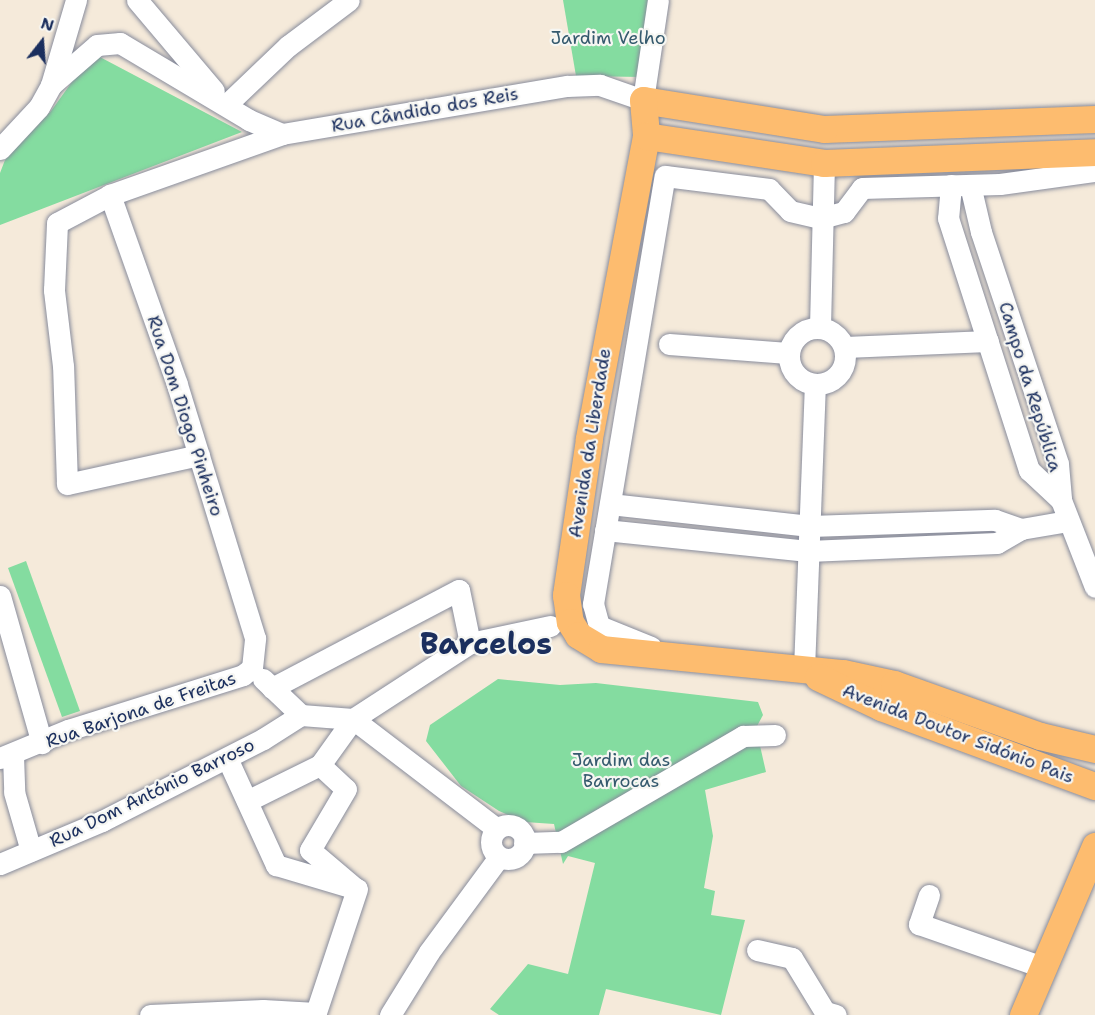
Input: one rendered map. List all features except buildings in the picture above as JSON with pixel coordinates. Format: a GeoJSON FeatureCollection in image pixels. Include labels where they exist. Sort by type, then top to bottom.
{"type":"FeatureCollection","features":[{"type":"Feature","properties":{"kind":"main road"},"geometry":{"type":"LineString","coordinates":[[643,100],[826,128],[1095,119]]}},
{"type":"Feature","properties":{"kind":"main road","name":"Avenida da Liberdade"},"geometry":{"type":"LineString","coordinates":[[643,100],[646,136],[595,408],[566,595],[570,622],[578,635],[601,649],[804,669]]}},
{"type":"Feature","properties":{"kind":"main road"},"geometry":{"type":"LineString","coordinates":[[823,162],[808,143],[826,128]]}},
{"type":"Feature","properties":{"kind":"main road"},"geometry":{"type":"LineString","coordinates":[[646,136],[823,162],[1095,152]]}},
{"type":"Feature","properties":{"kind":"main road","name":"Avenida Doutor Sidónio Pais"},"geometry":{"type":"LineString","coordinates":[[804,669],[894,684],[1040,736],[1095,749]]}},
{"type":"Feature","properties":{"kind":"main road","name":"Avenida Doutor Sidónio Pais"},"geometry":{"type":"LineString","coordinates":[[804,669],[881,707],[1095,785]]}},
{"type":"Feature","properties":{"kind":"main road"},"geometry":{"type":"LineString","coordinates":[[1095,754],[1091,768],[1095,785]]}},
{"type":"Feature","properties":{"kind":"main road"},"geometry":{"type":"LineString","coordinates":[[1023,1015],[1045,968],[1095,846]]}},
{"type":"Feature","properties":{"kind":"street"},"geometry":{"type":"LineString","coordinates":[[0,149],[39,107],[51,85],[76,0]]}},
{"type":"Feature","properties":{"kind":"street"},"geometry":{"type":"LineString","coordinates":[[137,0],[226,105]]}},
{"type":"Feature","properties":{"kind":"street"},"geometry":{"type":"LineString","coordinates":[[226,105],[288,46],[348,0]]}},
{"type":"Feature","properties":{"kind":"street"},"geometry":{"type":"LineString","coordinates":[[643,100],[658,0]]}},
{"type":"Feature","properties":{"kind":"street"},"geometry":{"type":"LineString","coordinates":[[51,85],[97,45],[120,43],[226,105],[282,134]]}},
{"type":"Feature","properties":{"kind":"street","name":"Rua Cândido dos Reis"},"geometry":{"type":"LineString","coordinates":[[199,456],[67,484],[63,366],[54,290],[57,223],[110,195],[282,134],[567,86],[600,85],[643,100]]}},
{"type":"Feature","properties":{"kind":"street"},"geometry":{"type":"LineString","coordinates":[[820,327],[823,162]]}},
{"type":"Feature","properties":{"kind":"street"},"geometry":{"type":"LineString","coordinates":[[697,660],[599,627],[592,604],[665,176],[769,189],[790,211],[821,218],[844,212],[862,188],[961,185],[1095,171]]}},
{"type":"Feature","properties":{"kind":"street"},"geometry":{"type":"LineString","coordinates":[[961,185],[948,218],[1029,470],[1061,500]]}},
{"type":"Feature","properties":{"kind":"street","name":"Campo da República"},"geometry":{"type":"LineString","coordinates":[[961,185],[981,232],[1058,464],[1061,500],[1068,521],[1095,586]]}},
{"type":"Feature","properties":{"kind":"street","name":"Rua Dom Diogo Pinheiro"},"geometry":{"type":"LineString","coordinates":[[110,195],[199,456],[255,639]]}},
{"type":"Feature","properties":{"kind":"street"},"geometry":{"type":"LineString","coordinates":[[820,327],[839,337],[845,347],[843,369],[826,383],[815,384],[795,374],[788,353],[799,334],[820,327]]}},
{"type":"Feature","properties":{"kind":"street"},"geometry":{"type":"LineString","coordinates":[[845,347],[988,341]]}},
{"type":"Feature","properties":{"kind":"street"},"geometry":{"type":"LineString","coordinates":[[669,344],[788,353]]}},
{"type":"Feature","properties":{"kind":"street"},"geometry":{"type":"LineString","coordinates":[[804,669],[815,384]]}},
{"type":"Feature","properties":{"kind":"street"},"geometry":{"type":"LineString","coordinates":[[595,408],[623,414]]}},
{"type":"Feature","properties":{"kind":"street"},"geometry":{"type":"LineString","coordinates":[[610,504],[709,517],[810,526],[995,520],[1021,530]]}},
{"type":"Feature","properties":{"kind":"street"},"geometry":{"type":"LineString","coordinates":[[709,517],[709,543]]}},
{"type":"Feature","properties":{"kind":"street"},"geometry":{"type":"LineString","coordinates":[[605,530],[709,543],[808,551],[997,543],[1021,530],[1068,521]]}},
{"type":"Feature","properties":{"kind":"street"},"geometry":{"type":"LineString","coordinates":[[913,524],[915,547]]}},
{"type":"Feature","properties":{"kind":"street"},"geometry":{"type":"LineString","coordinates":[[272,688],[459,590],[470,643]]}},
{"type":"Feature","properties":{"kind":"street"},"geometry":{"type":"LineString","coordinates":[[0,596],[42,743]]}},
{"type":"Feature","properties":{"kind":"street"},"geometry":{"type":"LineString","coordinates":[[247,801],[320,765],[353,719],[470,643],[550,626]]}},
{"type":"Feature","properties":{"kind":"street","name":"Rua Barjona de Freitas"},"geometry":{"type":"LineString","coordinates":[[7,757],[68,730],[243,675],[252,668],[255,639]]}},
{"type":"Feature","properties":{"kind":"street"},"geometry":{"type":"LineString","coordinates":[[252,668],[301,715],[353,719],[497,829],[515,827],[524,843]]}},
{"type":"Feature","properties":{"kind":"street","name":"Rua Dom António Barroso"},"geometry":{"type":"LineString","coordinates":[[0,864],[102,821],[227,758],[301,715]]}},
{"type":"Feature","properties":{"kind":"street"},"geometry":{"type":"LineString","coordinates":[[524,843],[561,842],[743,736],[776,735]]}},
{"type":"Feature","properties":{"kind":"street"},"geometry":{"type":"LineString","coordinates":[[7,757],[7,794],[31,851]]}},
{"type":"Feature","properties":{"kind":"street"},"geometry":{"type":"LineString","coordinates":[[227,758],[276,865],[356,889]]}},
{"type":"Feature","properties":{"kind":"street"},"geometry":{"type":"LineString","coordinates":[[320,765],[346,789],[310,850],[356,889]]}},
{"type":"Feature","properties":{"kind":"street"},"geometry":{"type":"LineString","coordinates":[[497,829],[491,840],[499,857]]}},
{"type":"Feature","properties":{"kind":"street"},"geometry":{"type":"LineString","coordinates":[[499,857],[516,857],[524,843]]}},
{"type":"Feature","properties":{"kind":"street"},"geometry":{"type":"LineString","coordinates":[[390,1015],[429,952],[499,857]]}},
{"type":"Feature","properties":{"kind":"street"},"geometry":{"type":"LineString","coordinates":[[150,1015],[263,1010],[316,1014],[356,889]]}},
{"type":"Feature","properties":{"kind":"street"},"geometry":{"type":"LineString","coordinates":[[929,895],[919,924],[1045,968]]}},
{"type":"Feature","properties":{"kind":"street"},"geometry":{"type":"LineString","coordinates":[[757,950],[792,958],[825,1012],[836,1015]]}},
{"type":"Feature","properties":{"kind":"green space","name":"Jardim Velho"},"geometry":{"type":"Polygon","coordinates":[[[563,0],[651,0],[642,77],[576,76],[563,0]]]}},
{"type":"Feature","properties":{"kind":"green space"},"geometry":{"type":"Polygon","coordinates":[[[98,56],[242,132],[0,225],[0,173],[5,160],[51,111],[82,68],[98,56]]]}},
{"type":"Feature","properties":{"kind":"green space"},"geometry":{"type":"Polygon","coordinates":[[[26,561],[80,711],[62,717],[8,568],[26,561]]]}},
{"type":"Feature","properties":{"kind":"green space","name":"Jardim das Barrocas"},"geometry":{"type":"Polygon","coordinates":[[[498,679],[560,685],[596,683],[758,702],[763,715],[756,728],[766,772],[705,790],[713,836],[704,888],[715,891],[711,915],[745,920],[721,1015],[606,989],[599,1015],[499,1015],[490,1009],[528,964],[568,974],[595,863],[568,856],[563,864],[554,824],[525,822],[499,811],[461,786],[426,741],[430,725],[498,679]]]}},
{"type":"Feature","properties":{"kind":"district","name":"Barcelos"},"geometry":{"type":"Point","coordinates":[486,644]}}]}
